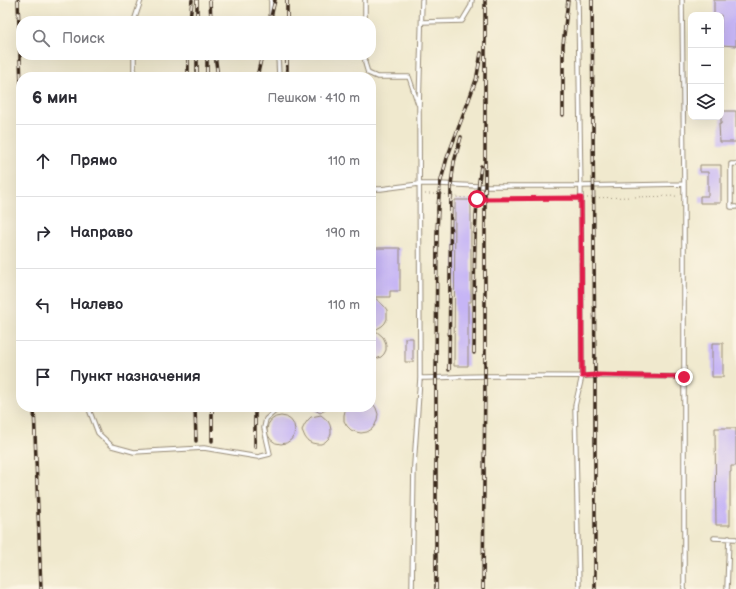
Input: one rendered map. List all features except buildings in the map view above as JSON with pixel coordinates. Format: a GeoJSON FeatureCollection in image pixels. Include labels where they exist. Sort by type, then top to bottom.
{"type":"FeatureCollection","features":[{"type":"Feature","properties":{"kind":"lane"},"geometry":{"type":"LineString","coordinates":[[136,16],[141,0]]}},
{"type":"Feature","properties":{"kind":"lane"},"geometry":{"type":"LineString","coordinates":[[271,0],[271,16]]}},
{"type":"Feature","properties":{"kind":"lane"},"geometry":{"type":"LineString","coordinates":[[365,0],[365,16]]}},
{"type":"Feature","properties":{"kind":"lane"},"geometry":{"type":"LineString","coordinates":[[412,589],[414,465],[420,378],[419,107],[422,0]]}},
{"type":"Feature","properties":{"kind":"lane"},"geometry":{"type":"LineString","coordinates":[[422,22],[462,21],[471,6],[472,0]]}},
{"type":"Feature","properties":{"kind":"lane"},"geometry":{"type":"LineString","coordinates":[[578,0],[582,376],[575,406],[579,589]]}},
{"type":"Feature","properties":{"kind":"lane"},"geometry":{"type":"LineString","coordinates":[[682,0],[684,184],[684,589]]}},
{"type":"Feature","properties":{"kind":"lane"},"geometry":{"type":"LineString","coordinates":[[134,60],[134,72]]}},
{"type":"Feature","properties":{"kind":"lane"},"geometry":{"type":"LineString","coordinates":[[278,60],[278,72]]}},
{"type":"Feature","properties":{"kind":"lane"},"geometry":{"type":"LineString","coordinates":[[365,60],[368,72]]}},
{"type":"Feature","properties":{"kind":"lane"},"geometry":{"type":"LineString","coordinates":[[376,77],[408,77],[419,107]]}},
{"type":"Feature","properties":{"kind":"lane"},"geometry":{"type":"LineString","coordinates":[[736,164],[730,164],[731,207],[736,207]]}},
{"type":"Feature","properties":{"kind":"lane"},"geometry":{"type":"LineString","coordinates":[[376,188],[419,184],[478,186],[580,186],[684,184]]}},
{"type":"Feature","properties":{"kind":"lane"},"geometry":{"type":"LineString","coordinates":[[420,378],[595,375],[684,377]]}},
{"type":"Feature","properties":{"kind":"lane"},"geometry":{"type":"LineString","coordinates":[[90,412],[98,433],[112,446],[134,452],[204,448],[258,457],[270,454],[264,428],[266,419],[274,412]]}},
{"type":"Feature","properties":{"kind":"lane"},"geometry":{"type":"LineString","coordinates":[[714,538],[736,539]]}},
{"type":"Feature","properties":{"kind":"lane"},"geometry":{"type":"LineString","coordinates":[[727,589],[729,538]]}},
{"type":"Feature","properties":{"kind":"path"},"geometry":{"type":"LineString","coordinates":[[419,194],[443,194],[454,197],[485,199],[684,196]]}},
{"type":"Feature","properties":{"kind":"railway"},"geometry":{"type":"LineString","coordinates":[[18,0],[19,16]]}},
{"type":"Feature","properties":{"kind":"railway"},"geometry":{"type":"LineString","coordinates":[[190,16],[192,0]]}},
{"type":"Feature","properties":{"kind":"railway"},"geometry":{"type":"LineString","coordinates":[[197,0],[197,16]]}},
{"type":"Feature","properties":{"kind":"railway"},"geometry":{"type":"LineString","coordinates":[[210,0],[211,16]]}},
{"type":"Feature","properties":{"kind":"railway"},"geometry":{"type":"LineString","coordinates":[[271,16],[275,0]]}},
{"type":"Feature","properties":{"kind":"railway"},"geometry":{"type":"LineString","coordinates":[[287,0],[287,16]]}},
{"type":"Feature","properties":{"kind":"railway"},"geometry":{"type":"LineString","coordinates":[[483,589],[485,376],[485,0]]}},
{"type":"Feature","properties":{"kind":"railway"},"geometry":{"type":"LineString","coordinates":[[563,115],[563,45],[568,0]]}},
{"type":"Feature","properties":{"kind":"railway"},"geometry":{"type":"LineString","coordinates":[[592,0],[595,589]]}},
{"type":"Feature","properties":{"kind":"railway"},"geometry":{"type":"LineString","coordinates":[[476,81],[481,53]]}},
{"type":"Feature","properties":{"kind":"railway"},"geometry":{"type":"LineString","coordinates":[[20,60],[21,72]]}},
{"type":"Feature","properties":{"kind":"railway"},"geometry":{"type":"LineString","coordinates":[[188,60],[188,72]]}},
{"type":"Feature","properties":{"kind":"railway"},"geometry":{"type":"LineString","coordinates":[[197,60],[197,72]]}},
{"type":"Feature","properties":{"kind":"railway"},"geometry":{"type":"LineString","coordinates":[[207,60],[207,72]]}},
{"type":"Feature","properties":{"kind":"railway"},"geometry":{"type":"LineString","coordinates":[[216,60],[217,72]]}},
{"type":"Feature","properties":{"kind":"railway"},"geometry":{"type":"LineString","coordinates":[[258,72],[261,60]]}},
{"type":"Feature","properties":{"kind":"railway"},"geometry":{"type":"LineString","coordinates":[[287,60],[287,72]]}},
{"type":"Feature","properties":{"kind":"railway"},"geometry":{"type":"LineString","coordinates":[[436,589],[438,208],[440,184],[447,158],[477,77]]}},
{"type":"Feature","properties":{"kind":"railway"},"geometry":{"type":"LineString","coordinates":[[449,370],[451,185],[454,162],[461,137]]}},
{"type":"Feature","properties":{"kind":"railway"},"geometry":{"type":"LineString","coordinates":[[474,353],[474,260],[476,213],[481,166]]}},
{"type":"Feature","properties":{"kind":"railway"},"geometry":{"type":"LineString","coordinates":[[34,412],[41,589]]}},
{"type":"Feature","properties":{"kind":"railway"},"geometry":{"type":"LineString","coordinates":[[195,412],[196,441]]}},
{"type":"Feature","properties":{"kind":"railway"},"geometry":{"type":"LineString","coordinates":[[212,412],[212,441]]}},
{"type":"Feature","properties":{"kind":"railway"},"geometry":{"type":"LineString","coordinates":[[255,412],[255,447]]}},
{"type":"Feature","properties":{"kind":"route"},"geometry":{"type":"LineString","coordinates":[[477,199],[581,198],[582,376],[684,377]]}}]}
